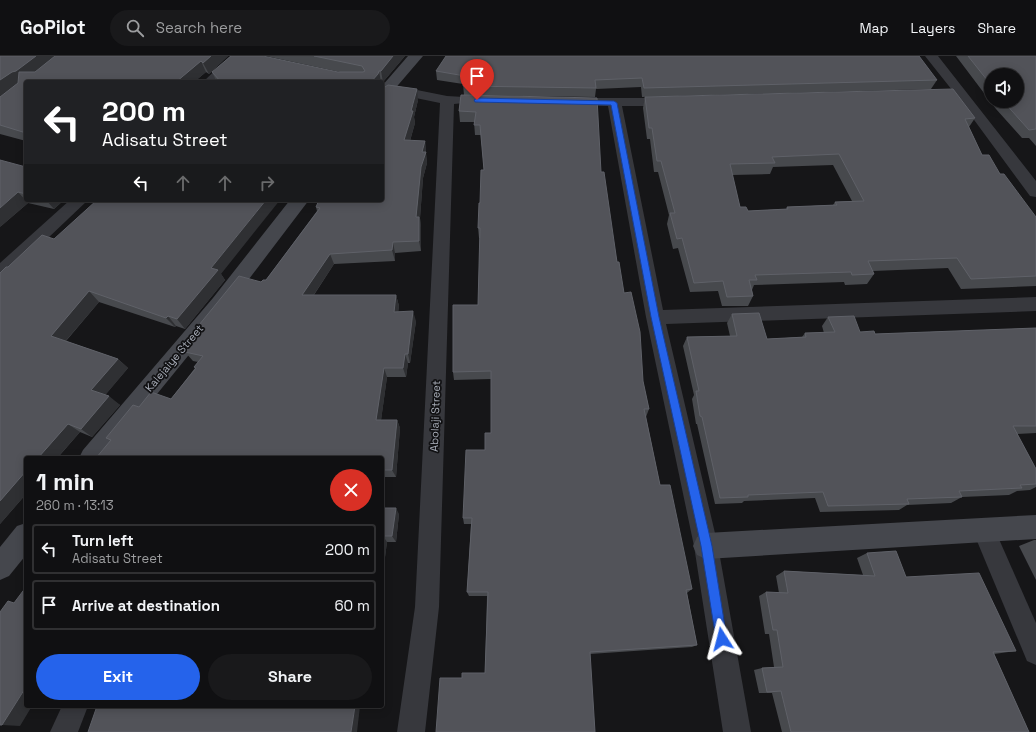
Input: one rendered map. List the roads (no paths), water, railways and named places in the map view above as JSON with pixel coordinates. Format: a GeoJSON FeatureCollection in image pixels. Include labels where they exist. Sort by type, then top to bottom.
{"type":"FeatureCollection","features":[{"type":"Feature","properties":{"kind":"street"},"geometry":{"type":"LineString","coordinates":[[384,90],[416,56]]}},
{"type":"Feature","properties":{"kind":"street"},"geometry":{"type":"LineString","coordinates":[[931,56],[962,94],[1036,192]]}},
{"type":"Feature","properties":{"kind":"street"},"geometry":{"type":"LineString","coordinates":[[213,80],[243,57]]}},
{"type":"Feature","properties":{"kind":"street"},"geometry":{"type":"LineString","coordinates":[[384,90],[447,100],[471,100]]}},
{"type":"Feature","properties":{"kind":"street"},"geometry":{"type":"LineString","coordinates":[[915,96],[962,94]]}},
{"type":"Feature","properties":{"kind":"street","name":"Abolaji Street"},"geometry":{"type":"LineString","coordinates":[[411,732],[427,607],[447,100]]}},
{"type":"Feature","properties":{"kind":"street"},"geometry":{"type":"LineString","coordinates":[[558,102],[685,102]]}},
{"type":"Feature","properties":{"kind":"street"},"geometry":{"type":"LineString","coordinates":[[614,103],[655,317],[706,546],[737,732]]}},
{"type":"Feature","properties":{"kind":"street"},"geometry":{"type":"LineString","coordinates":[[0,273],[78,202]]}},
{"type":"Feature","properties":{"kind":"street","name":"Kalejaiye Street"},"geometry":{"type":"LineString","coordinates":[[92,456],[220,303],[298,202]]}},
{"type":"Feature","properties":{"kind":"street"},"geometry":{"type":"LineString","coordinates":[[655,317],[1036,304]]}},
{"type":"Feature","properties":{"kind":"street"},"geometry":{"type":"LineString","coordinates":[[706,546],[1036,527]]}},
{"type":"Feature","properties":{"kind":"street"},"geometry":{"type":"LineString","coordinates":[[983,529],[1036,652]]}},
{"type":"Feature","properties":{"kind":"street"},"geometry":{"type":"LineString","coordinates":[[0,567],[24,537]]}},
{"type":"Feature","properties":{"kind":"street"},"geometry":{"type":"LineString","coordinates":[[64,732],[74,708]]}}]}
